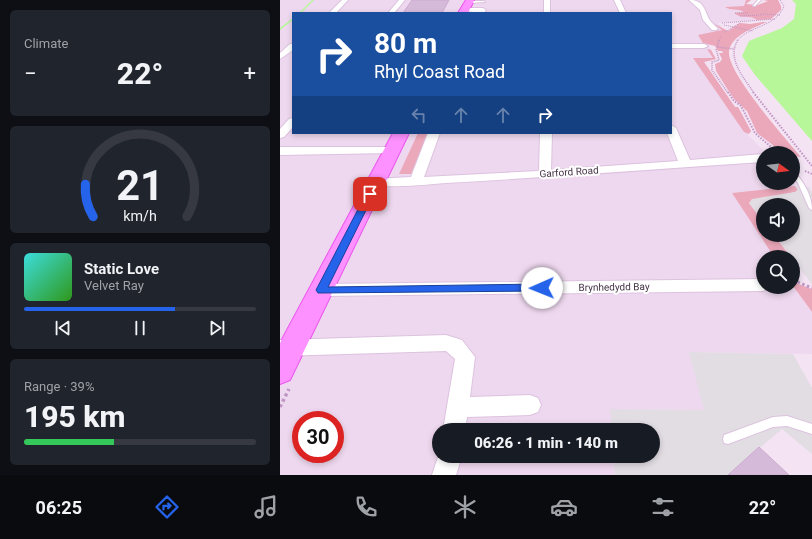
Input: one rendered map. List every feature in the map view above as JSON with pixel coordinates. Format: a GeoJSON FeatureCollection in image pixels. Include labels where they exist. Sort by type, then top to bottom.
{"type":"FeatureCollection","features":[{"type":"Feature","properties":{"kind":"main road"},"geometry":{"type":"LineString","coordinates":[[280,372],[286,348],[321,290],[396,142]]}},
{"type":"Feature","properties":{"kind":"street"},"geometry":{"type":"LineString","coordinates":[[333,12],[345,0]]}},
{"type":"Feature","properties":{"kind":"street"},"geometry":{"type":"LineString","coordinates":[[392,12],[402,0]]}},
{"type":"Feature","properties":{"kind":"street"},"geometry":{"type":"LineString","coordinates":[[547,0],[547,12]]}},
{"type":"Feature","properties":{"kind":"street"},"geometry":{"type":"LineString","coordinates":[[617,0],[623,12]]}},
{"type":"Feature","properties":{"kind":"street"},"geometry":{"type":"LineString","coordinates":[[692,0],[703,9],[706,20],[710,25]]}},
{"type":"Feature","properties":{"kind":"street"},"geometry":{"type":"LineString","coordinates":[[466,6],[483,8]]}},
{"type":"Feature","properties":{"kind":"street"},"geometry":{"type":"LineString","coordinates":[[672,46],[704,46]]}},
{"type":"Feature","properties":{"kind":"street"},"geometry":{"type":"LineString","coordinates":[[280,56],[292,47]]}},
{"type":"Feature","properties":{"kind":"street"},"geometry":{"type":"LineString","coordinates":[[280,135],[292,122]]}},
{"type":"Feature","properties":{"kind":"street"},"geometry":{"type":"LineString","coordinates":[[672,131],[685,164]]}},
{"type":"Feature","properties":{"kind":"street"},"geometry":{"type":"LineString","coordinates":[[416,181],[434,134]]}},
{"type":"Feature","properties":{"kind":"street"},"geometry":{"type":"LineString","coordinates":[[545,174],[546,134]]}},
{"type":"Feature","properties":{"kind":"street"},"geometry":{"type":"LineString","coordinates":[[280,151],[396,142]]}},
{"type":"Feature","properties":{"kind":"street","name":"Garford Road"},"geometry":{"type":"LineString","coordinates":[[376,183],[545,174],[756,159]]}},
{"type":"Feature","properties":{"kind":"street","name":"Brynhedydd Bay"},"geometry":{"type":"LineString","coordinates":[[321,290],[756,285]]}},
{"type":"Feature","properties":{"kind":"street"},"geometry":{"type":"LineString","coordinates":[[286,348],[446,344],[455,346],[465,357],[455,423]]}},
{"type":"Feature","properties":{"kind":"street"},"geometry":{"type":"LineString","coordinates":[[458,407],[530,405]]}},
{"type":"Feature","properties":{"kind":"street"},"geometry":{"type":"LineString","coordinates":[[444,475],[448,463]]}},
{"type":"Feature","properties":{"kind":"lane"},"geometry":{"type":"LineString","coordinates":[[754,6],[760,0]]}},
{"type":"Feature","properties":{"kind":"lane"},"geometry":{"type":"LineString","coordinates":[[800,182],[812,208]]}},
{"type":"Feature","properties":{"kind":"lane"},"geometry":{"type":"LineString","coordinates":[[728,439],[773,422],[787,421],[812,429]]}},
{"type":"Feature","properties":{"kind":"path"},"geometry":{"type":"LineString","coordinates":[[780,0],[784,6],[780,15],[776,19],[743,36],[736,42],[734,49],[734,60],[746,82],[812,166]]}},
{"type":"Feature","properties":{"kind":"path"},"geometry":{"type":"LineString","coordinates":[[740,16],[780,15]]}},
{"type":"Feature","properties":{"kind":"path"},"geometry":{"type":"LineString","coordinates":[[710,25],[776,19]]}},
{"type":"Feature","properties":{"kind":"path"},"geometry":{"type":"LineString","coordinates":[[740,22],[723,32],[718,40],[716,50],[719,60],[712,62],[712,70],[734,101],[741,106],[755,133],[770,146]]}},
{"type":"Feature","properties":{"kind":"path"},"geometry":{"type":"LineString","coordinates":[[710,25],[753,31]]}},
{"type":"Feature","properties":{"kind":"path"},"geometry":{"type":"LineString","coordinates":[[717,47],[734,49]]}},
{"type":"Feature","properties":{"kind":"path"},"geometry":{"type":"LineString","coordinates":[[800,283],[812,288]]}},
{"type":"Feature","properties":{"kind":"shaded area"},"geometry":{"type":"Polygon","coordinates":[[[280,0],[746,0],[744,4],[771,19],[718,23],[724,30],[703,36],[716,59],[704,62],[735,107],[738,107],[751,131],[748,135],[759,146],[756,146],[756,190],[759,190],[732,193],[756,230],[756,242],[764,242],[769,250],[756,250],[756,294],[799,294],[812,312],[812,354],[689,352],[705,410],[610,409],[611,423],[432,423],[432,463],[614,463],[615,475],[280,475],[280,0]]]}},
{"type":"Feature","properties":{"kind":"shaded area"},"geometry":{"type":"Polygon","coordinates":[[[746,0],[751,0],[746,4],[758,5],[768,1],[763,0],[778,0],[781,10],[771,19],[757,20],[751,17],[737,15],[734,13],[744,12],[725,7],[744,6],[746,0]]]}},
{"type":"Feature","properties":{"kind":"shaded area"},"geometry":{"type":"Polygon","coordinates":[[[792,0],[812,0],[812,141],[755,75],[742,56],[749,41],[782,28],[794,19],[796,4],[792,0]]]}},
{"type":"Feature","properties":{"kind":"shaded area"},"geometry":{"type":"Polygon","coordinates":[[[767,22],[744,33],[734,41],[729,51],[731,61],[737,74],[758,105],[792,146],[774,146],[757,133],[747,111],[734,99],[716,71],[715,64],[720,62],[722,59],[719,53],[723,53],[722,51],[718,51],[715,46],[703,43],[698,35],[722,30],[713,23],[728,31],[740,23],[750,24],[767,22]]]}},
{"type":"Feature","properties":{"kind":"shaded area"},"geometry":{"type":"Polygon","coordinates":[[[707,49],[711,50],[716,59],[704,62],[735,107],[738,107],[751,131],[749,134],[744,132],[693,58],[713,58],[707,49]]]}},
{"type":"Feature","properties":{"kind":"shaded area"},"geometry":{"type":"Polygon","coordinates":[[[418,134],[428,134],[411,174],[399,174],[418,134]]]}},
{"type":"Feature","properties":{"kind":"shaded area"},"geometry":{"type":"Polygon","coordinates":[[[800,186],[809,187],[812,192],[812,284],[800,269],[800,250],[786,250],[779,242],[800,242],[800,198],[758,198],[800,190],[800,186]]]}},
{"type":"Feature","properties":{"kind":"shaded area"},"geometry":{"type":"Polygon","coordinates":[[[759,190],[798,190],[770,198],[756,198],[756,201],[749,203],[756,212],[756,230],[732,193],[759,190]]]}},
{"type":"Feature","properties":{"kind":"shaded area"},"geometry":{"type":"Polygon","coordinates":[[[756,198],[756,212],[749,203],[752,199],[756,198]]]}},
{"type":"Feature","properties":{"kind":"shaded area"},"geometry":{"type":"Polygon","coordinates":[[[764,242],[779,242],[786,250],[769,250],[764,242]]]}},
{"type":"Feature","properties":{"kind":"shaded area"},"geometry":{"type":"Polygon","coordinates":[[[800,285],[812,289],[812,312],[799,294],[800,285]]]}},
{"type":"Feature","properties":{"kind":"shaded area"},"geometry":{"type":"Polygon","coordinates":[[[689,352],[793,354],[812,388],[812,454],[782,429],[728,475],[615,475],[614,463],[660,463],[660,423],[611,423],[610,409],[704,410],[689,352]]]}},
{"type":"Feature","properties":{"kind":"building"},"geometry":{"type":"Polygon","coordinates":[[[412,0],[449,0],[443,12],[404,12],[412,0]]]}},
{"type":"Feature","properties":{"kind":"building"},"geometry":{"type":"Polygon","coordinates":[[[759,447],[789,475],[728,475],[759,447]]]}},
{"type":"Feature","properties":{"kind":"waterway"},"geometry":{"type":"LineString","coordinates":[[301,12],[313,0]]}},
{"type":"Feature","properties":{"kind":"waterway"},"geometry":{"type":"LineString","coordinates":[[280,29],[292,20]]}},
{"type":"Feature","properties":{"kind":"route"},"geometry":{"type":"LineString","coordinates":[[370,194],[321,290],[542,288]]}}]}
